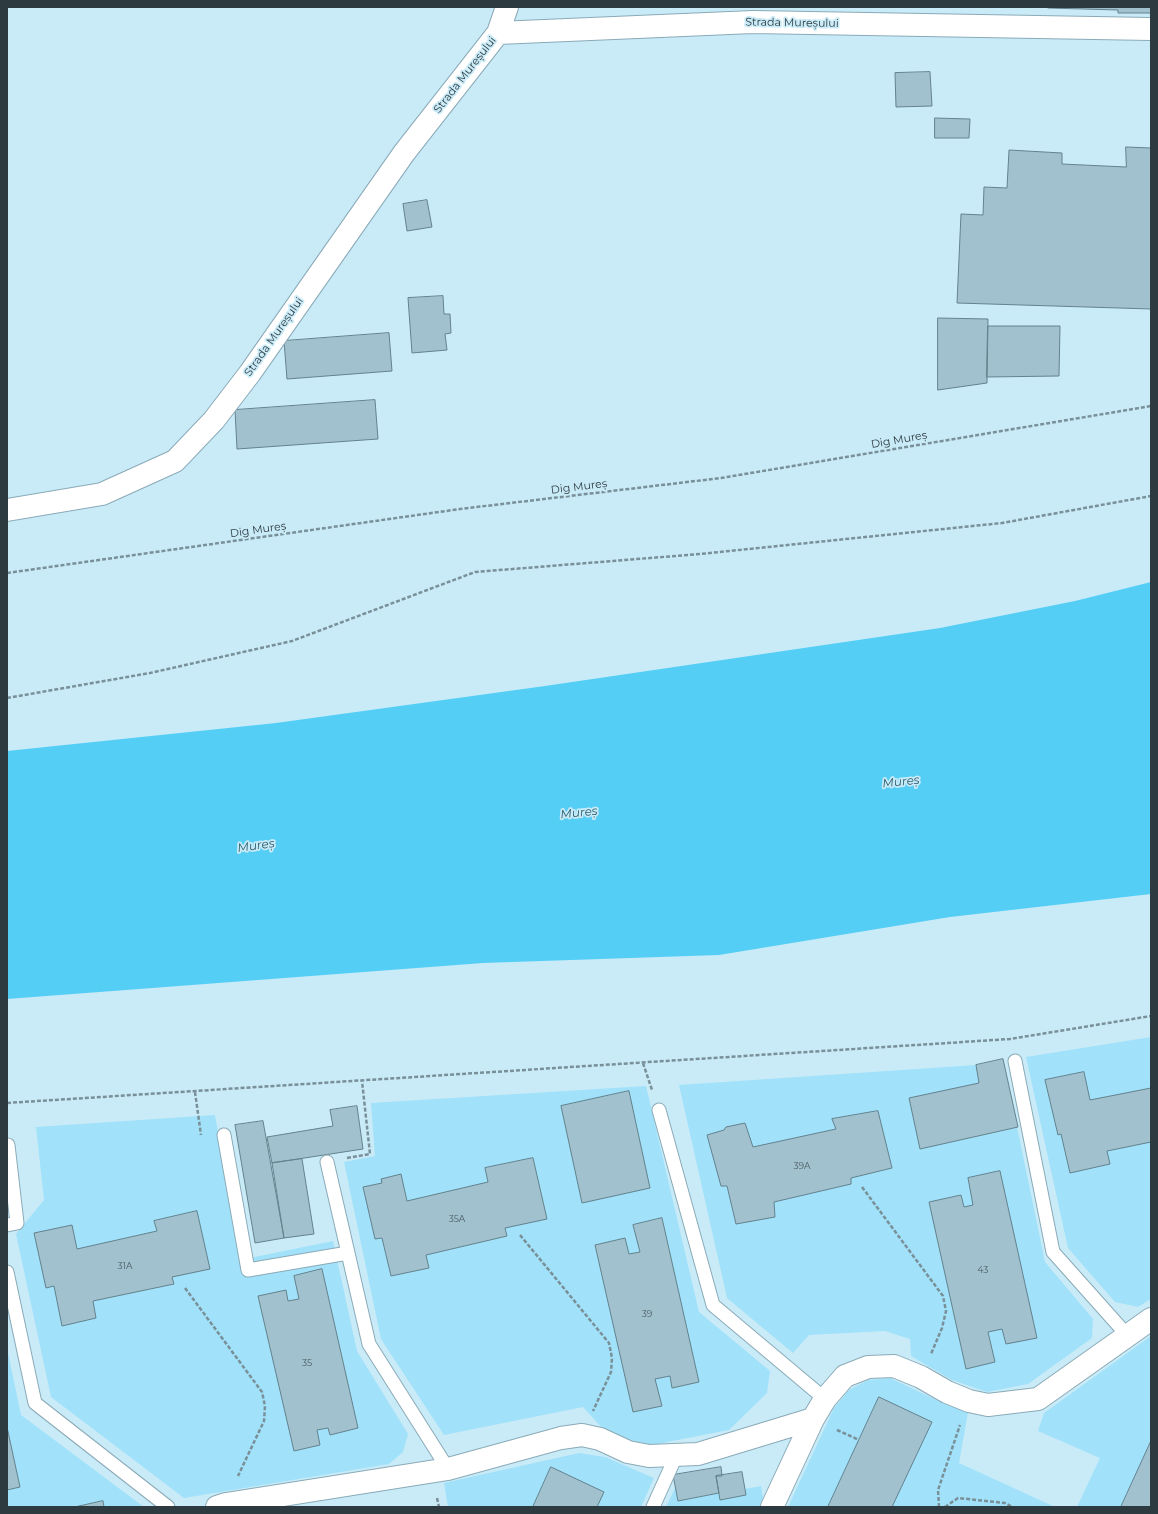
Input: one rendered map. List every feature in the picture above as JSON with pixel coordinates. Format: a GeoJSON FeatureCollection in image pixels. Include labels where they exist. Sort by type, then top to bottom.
{"type":"FeatureCollection","features":[{"type":"Feature","properties":{"kind":"street"},"geometry":{"type":"LineString","coordinates":[[498,33],[507,7]]}},
{"type":"Feature","properties":{"kind":"street","name":"Strada Mureșului"},"geometry":{"type":"LineString","coordinates":[[7,510],[102,494],[175,461],[214,420],[250,373],[404,153],[498,33],[753,22],[1151,29]]}},
{"type":"Feature","properties":{"kind":"street"},"geometry":{"type":"LineString","coordinates":[[772,1507],[813,1419],[825,1399],[845,1376],[868,1366],[894,1366],[921,1377],[947,1392],[969,1401],[988,1405],[1038,1399],[1151,1319]]}},
{"type":"Feature","properties":{"kind":"street"},"geometry":{"type":"LineString","coordinates":[[221,1505],[448,1469],[561,1438],[582,1435],[600,1439],[628,1452],[649,1456],[698,1454],[813,1419]]}},
{"type":"Feature","properties":{"kind":"lane"},"geometry":{"type":"LineString","coordinates":[[1015,1061],[1053,1252],[1127,1336]]}},
{"type":"Feature","properties":{"kind":"lane"},"geometry":{"type":"LineString","coordinates":[[658,1110],[713,1305],[825,1399]]}},
{"type":"Feature","properties":{"kind":"lane"},"geometry":{"type":"LineString","coordinates":[[224,1135],[248,1270],[348,1253]]}},
{"type":"Feature","properties":{"kind":"lane"},"geometry":{"type":"LineString","coordinates":[[7,1226],[18,1223],[8,1145]]}},
{"type":"Feature","properties":{"kind":"lane"},"geometry":{"type":"LineString","coordinates":[[327,1162],[369,1344],[448,1469]]}},
{"type":"Feature","properties":{"kind":"lane"},"geometry":{"type":"LineString","coordinates":[[7,1272],[11,1312],[35,1403],[168,1507]]}},
{"type":"Feature","properties":{"kind":"lane"},"geometry":{"type":"LineString","coordinates":[[653,1507],[676,1456]]}},
{"type":"Feature","properties":{"kind":"path","name":"Dig Mureș"},"geometry":{"type":"LineString","coordinates":[[7,574],[460,509],[721,478],[1151,406]]}},
{"type":"Feature","properties":{"kind":"path"},"geometry":{"type":"LineString","coordinates":[[7,698],[150,673],[292,641],[475,572],[700,554],[1002,523],[1151,496]]}},
{"type":"Feature","properties":{"kind":"path"},"geometry":{"type":"LineString","coordinates":[[7,1103],[1010,1039],[1151,1016]]}},
{"type":"Feature","properties":{"kind":"path"},"geometry":{"type":"LineString","coordinates":[[643,1063],[658,1110]]}},
{"type":"Feature","properties":{"kind":"path"},"geometry":{"type":"LineString","coordinates":[[327,1162],[370,1154],[362,1081]]}},
{"type":"Feature","properties":{"kind":"path"},"geometry":{"type":"LineString","coordinates":[[195,1092],[202,1137]]}},
{"type":"Feature","properties":{"kind":"path"},"geometry":{"type":"LineString","coordinates":[[862,1187],[942,1296],[946,1311],[942,1328],[921,1377]]}},
{"type":"Feature","properties":{"kind":"path"},"geometry":{"type":"LineString","coordinates":[[520,1235],[609,1343],[612,1358],[611,1372],[582,1435]]}},
{"type":"Feature","properties":{"kind":"path"},"geometry":{"type":"LineString","coordinates":[[185,1288],[262,1392],[265,1406],[264,1421],[221,1505]]}},
{"type":"Feature","properties":{"kind":"path"},"geometry":{"type":"LineString","coordinates":[[939,1507],[938,1490],[969,1401]]}},
{"type":"Feature","properties":{"kind":"path"},"geometry":{"type":"LineString","coordinates":[[945,1507],[958,1498],[1005,1503],[1012,1507]]}},
{"type":"Feature","properties":{"kind":"shaded area"},"geometry":{"type":"Polygon","coordinates":[[[1151,1037],[1151,1299],[1138,1307],[1115,1302],[1068,1248],[1026,1057],[1151,1037]]]}},
{"type":"Feature","properties":{"kind":"shaded area"},"geometry":{"type":"Polygon","coordinates":[[[1003,1059],[1045,1262],[1093,1319],[1092,1338],[1028,1384],[987,1392],[952,1380],[911,1356],[910,1339],[885,1331],[809,1335],[793,1353],[727,1298],[679,1085],[976,1065],[1003,1059]]]}},
{"type":"Feature","properties":{"kind":"shaded area"},"geometry":{"type":"Polygon","coordinates":[[[646,1086],[699,1312],[770,1371],[767,1393],[729,1430],[652,1445],[625,1439],[604,1430],[583,1407],[444,1435],[381,1339],[344,1162],[375,1156],[371,1103],[646,1086]]]}},
{"type":"Feature","properties":{"kind":"shaded area"},"geometry":{"type":"Polygon","coordinates":[[[215,1115],[240,1260],[333,1241],[357,1351],[408,1434],[403,1452],[389,1464],[184,1498],[51,1397],[16,1234],[44,1200],[36,1127],[215,1115]]]}},
{"type":"Feature","properties":{"kind":"shaded area"},"geometry":{"type":"Polygon","coordinates":[[[1151,1336],[1151,1507],[1077,1507],[1100,1458],[1038,1431],[1044,1413],[1151,1336]]]}},
{"type":"Feature","properties":{"kind":"shaded area"},"geometry":{"type":"Polygon","coordinates":[[[7,1348],[21,1415],[144,1507],[7,1507],[7,1348]]]}},
{"type":"Feature","properties":{"kind":"shaded area"},"geometry":{"type":"Polygon","coordinates":[[[890,1378],[945,1404],[968,1412],[959,1463],[1055,1507],[788,1507],[834,1408],[849,1390],[868,1380],[890,1378]]]}},
{"type":"Feature","properties":{"kind":"shaded area"},"geometry":{"type":"Polygon","coordinates":[[[579,1453],[605,1457],[654,1478],[641,1507],[448,1507],[444,1483],[579,1453]]]}},
{"type":"Feature","properties":{"kind":"shaded area"},"geometry":{"type":"Polygon","coordinates":[[[676,1486],[679,1501],[719,1493],[720,1500],[746,1495],[745,1489],[761,1486],[763,1498],[759,1507],[666,1507],[676,1486]]]}},
{"type":"Feature","properties":{"kind":"water","name":"Mureș"},"geometry":{"type":"Polygon","coordinates":[[[1151,582],[1151,894],[950,917],[719,955],[483,963],[7,999],[7,751],[276,723],[545,686],[940,628],[1075,601],[1151,582]]]}},
{"type":"Feature","properties":{"kind":"building"},"geometry":{"type":"Polygon","coordinates":[[[1048,7],[1151,7],[1151,13],[1118,13],[1118,10],[1048,7]]]}},
{"type":"Feature","properties":{"kind":"building"},"geometry":{"type":"Polygon","coordinates":[[[930,72],[932,106],[896,107],[895,73],[930,72]]]}},
{"type":"Feature","properties":{"kind":"building"},"geometry":{"type":"Polygon","coordinates":[[[935,118],[970,119],[969,138],[935,138],[935,118]]]}},
{"type":"Feature","properties":{"kind":"building"},"geometry":{"type":"Polygon","coordinates":[[[1126,147],[1151,148],[1151,309],[957,303],[961,214],[983,215],[984,187],[1007,188],[1009,150],[1062,153],[1062,164],[1126,167],[1126,147]]]}},
{"type":"Feature","properties":{"kind":"building"},"geometry":{"type":"Polygon","coordinates":[[[427,200],[432,227],[407,231],[403,204],[427,200]]]}},
{"type":"Feature","properties":{"kind":"building"},"geometry":{"type":"Polygon","coordinates":[[[443,296],[444,314],[450,314],[451,333],[445,334],[447,350],[412,353],[408,298],[443,296]]]}},
{"type":"Feature","properties":{"kind":"building"},"geometry":{"type":"Polygon","coordinates":[[[938,318],[988,319],[987,383],[938,390],[938,318]]]}},
{"type":"Feature","properties":{"kind":"building"},"geometry":{"type":"Polygon","coordinates":[[[988,326],[1060,326],[1059,376],[987,377],[988,326]]]}},
{"type":"Feature","properties":{"kind":"building"},"geometry":{"type":"Polygon","coordinates":[[[389,333],[392,371],[287,379],[284,341],[389,333]]]}},
{"type":"Feature","properties":{"kind":"building"},"geometry":{"type":"Polygon","coordinates":[[[375,400],[378,439],[237,449],[235,410],[375,400]]]}},
{"type":"Feature","properties":{"kind":"building"},"geometry":{"type":"Polygon","coordinates":[[[1003,1059],[1018,1127],[920,1149],[909,1098],[979,1083],[976,1065],[1003,1059]]]}},
{"type":"Feature","properties":{"kind":"building"},"geometry":{"type":"Polygon","coordinates":[[[1084,1072],[1090,1100],[1151,1088],[1151,1142],[1107,1151],[1110,1164],[1070,1173],[1061,1134],[1058,1135],[1045,1080],[1084,1072]]]}},
{"type":"Feature","properties":{"kind":"building"},"geometry":{"type":"Polygon","coordinates":[[[629,1091],[650,1188],[582,1203],[561,1106],[629,1091]]]}},
{"type":"Feature","properties":{"kind":"building"},"geometry":{"type":"Polygon","coordinates":[[[357,1106],[363,1149],[272,1163],[267,1137],[333,1126],[330,1110],[357,1106]]]}},
{"type":"Feature","properties":{"kind":"building"},"geometry":{"type":"Polygon","coordinates":[[[878,1111],[892,1168],[851,1178],[851,1184],[774,1202],[775,1217],[736,1224],[727,1186],[721,1186],[707,1135],[724,1130],[726,1127],[745,1123],[753,1147],[836,1129],[832,1119],[878,1111]]]}},
{"type":"Feature","properties":{"kind":"building"},"geometry":{"type":"Polygon","coordinates":[[[263,1121],[284,1238],[255,1243],[235,1125],[263,1121]]]}},
{"type":"Feature","properties":{"kind":"building"},"geometry":{"type":"Polygon","coordinates":[[[533,1158],[547,1219],[505,1228],[507,1236],[426,1255],[429,1268],[391,1276],[382,1238],[375,1239],[363,1187],[382,1183],[381,1179],[401,1174],[407,1201],[488,1182],[485,1168],[533,1158]]]}},
{"type":"Feature","properties":{"kind":"building"},"geometry":{"type":"Polygon","coordinates":[[[302,1159],[314,1234],[284,1238],[272,1163],[302,1159]]]}},
{"type":"Feature","properties":{"kind":"building"},"geometry":{"type":"Polygon","coordinates":[[[1000,1171],[1037,1338],[1006,1344],[1002,1329],[988,1332],[995,1362],[966,1369],[929,1202],[961,1195],[964,1207],[973,1205],[968,1178],[1000,1171]]]}},
{"type":"Feature","properties":{"kind":"building"},"geometry":{"type":"Polygon","coordinates":[[[197,1211],[210,1269],[172,1277],[174,1284],[93,1301],[96,1318],[62,1326],[54,1286],[46,1288],[34,1233],[72,1225],[77,1249],[157,1231],[154,1221],[197,1211]]]}},
{"type":"Feature","properties":{"kind":"building"},"geometry":{"type":"Polygon","coordinates":[[[662,1218],[699,1382],[672,1388],[670,1376],[655,1379],[662,1406],[633,1412],[595,1245],[625,1238],[629,1254],[640,1252],[633,1225],[662,1218]]]}},
{"type":"Feature","properties":{"kind":"building"},"geometry":{"type":"Polygon","coordinates":[[[322,1269],[358,1428],[330,1435],[328,1428],[317,1430],[320,1445],[294,1451],[258,1296],[286,1290],[288,1301],[299,1299],[294,1276],[322,1269]]]}},
{"type":"Feature","properties":{"kind":"building"},"geometry":{"type":"Polygon","coordinates":[[[879,1397],[932,1422],[892,1507],[828,1507],[879,1397]]]}},
{"type":"Feature","properties":{"kind":"building"},"geometry":{"type":"Polygon","coordinates":[[[7,1427],[20,1487],[7,1490],[7,1427]]]}},
{"type":"Feature","properties":{"kind":"building"},"geometry":{"type":"Polygon","coordinates":[[[1151,1441],[1151,1507],[1121,1507],[1151,1441]]]}},
{"type":"Feature","properties":{"kind":"building"},"geometry":{"type":"Polygon","coordinates":[[[551,1467],[604,1492],[597,1507],[533,1507],[551,1467]]]}},
{"type":"Feature","properties":{"kind":"building"},"geometry":{"type":"Polygon","coordinates":[[[721,1467],[722,1476],[716,1476],[719,1493],[678,1501],[673,1475],[721,1467]]]}},
{"type":"Feature","properties":{"kind":"building"},"geometry":{"type":"Polygon","coordinates":[[[742,1472],[746,1495],[720,1500],[716,1476],[742,1472]]]}},
{"type":"Feature","properties":{"kind":"building"},"geometry":{"type":"Polygon","coordinates":[[[103,1501],[104,1507],[75,1507],[103,1501]]]}}]}
